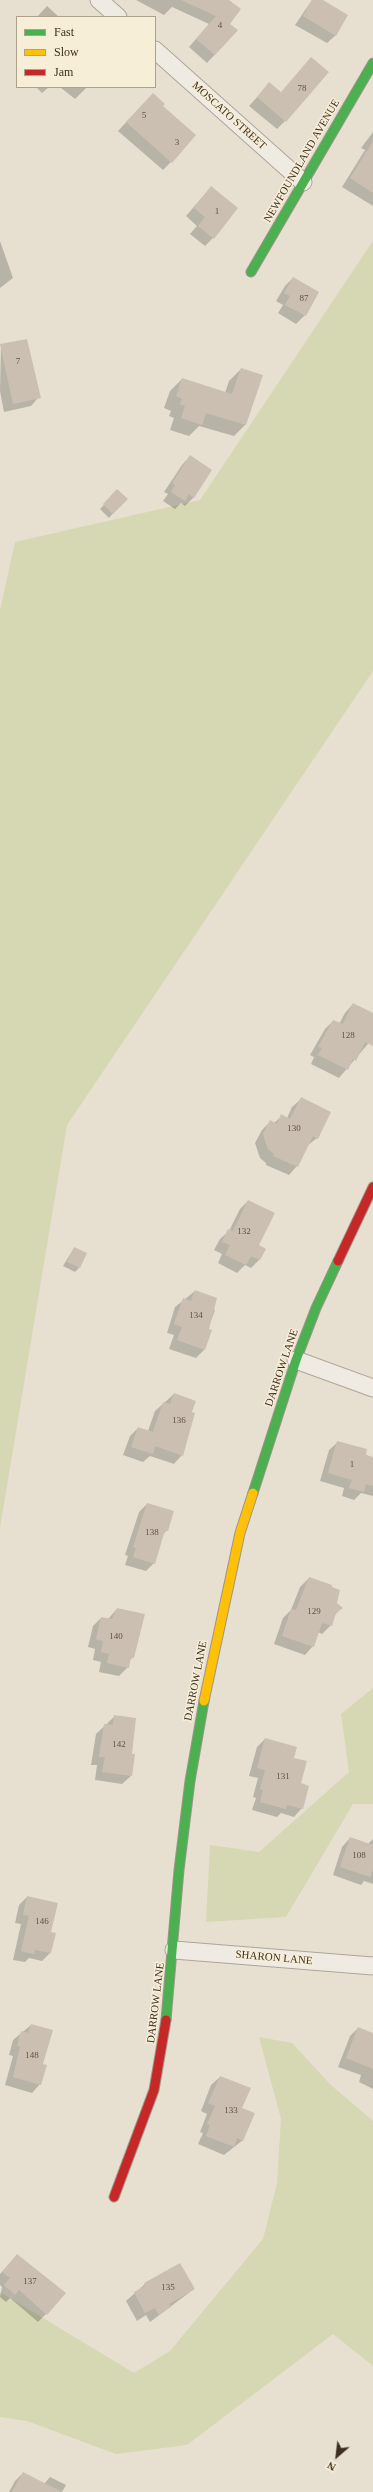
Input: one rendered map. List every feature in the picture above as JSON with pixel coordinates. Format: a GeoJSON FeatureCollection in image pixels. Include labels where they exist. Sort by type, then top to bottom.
{"type":"FeatureCollection","features":[{"type":"Feature","properties":{"kind":"street"},"geometry":{"type":"LineString","coordinates":[[99,0],[117,16]]}},
{"type":"Feature","properties":{"kind":"street","name":"MOSCATO STREET"},"geometry":{"type":"LineString","coordinates":[[156,51],[303,182]]}},
{"type":"Feature","properties":{"kind":"street","name":"NEWFOUNDLAND AVENUE"},"geometry":{"type":"LineString","coordinates":[[251,272],[373,63]]}},
{"type":"Feature","properties":{"kind":"street","name":"DARROW LANE"},"geometry":{"type":"LineString","coordinates":[[114,2197],[154,2090],[165,2034],[174,1950],[179,1870],[190,1781],[218,1628],[240,1534],[296,1360],[338,1259],[373,1187]]}},
{"type":"Feature","properties":{"kind":"street"},"geometry":{"type":"LineString","coordinates":[[296,1360],[373,1388]]}},
{"type":"Feature","properties":{"kind":"street","name":"SHARON LANE"},"geometry":{"type":"LineString","coordinates":[[174,1950],[373,1966]]}},
{"type":"Feature","properties":{"kind":"green space"},"geometry":{"type":"Polygon","coordinates":[[[373,241],[373,671],[67,1125],[0,1528],[0,610],[15,542],[200,500],[373,241]]]}},
{"type":"Feature","properties":{"kind":"green space"},"geometry":{"type":"Polygon","coordinates":[[[373,1688],[373,1804],[353,1804],[286,1917],[206,1922],[210,1845],[259,1852],[349,1772],[341,1714],[373,1688]]]}},
{"type":"Feature","properties":{"kind":"green space"},"geometry":{"type":"Polygon","coordinates":[[[259,2037],[292,2043],[331,2085],[373,2121],[373,2366],[333,2334],[187,2445],[116,2454],[27,2421],[0,2417],[0,2292],[134,2373],[170,2351],[263,2239],[277,2183],[281,2119],[259,2037]]]}},
{"type":"Feature","properties":{"kind":"building"},"geometry":{"type":"Polygon","coordinates":[[[181,0],[229,0],[241,9],[230,24],[238,30],[215,55],[196,39],[216,16],[181,0]]]}},
{"type":"Feature","properties":{"kind":"building"},"geometry":{"type":"Polygon","coordinates":[[[312,0],[323,0],[348,15],[336,36],[303,16],[312,0]]]}},
{"type":"Feature","properties":{"kind":"building"},"geometry":{"type":"Polygon","coordinates":[[[311,57],[329,72],[286,122],[257,97],[269,82],[281,92],[311,57]]]}},
{"type":"Feature","properties":{"kind":"building"},"geometry":{"type":"Polygon","coordinates":[[[153,93],[165,104],[163,106],[196,135],[172,163],[126,122],[153,93]]]}},
{"type":"Feature","properties":{"kind":"building"},"geometry":{"type":"Polygon","coordinates":[[[373,141],[373,193],[350,178],[373,141]]]}},
{"type":"Feature","properties":{"kind":"building"},"geometry":{"type":"Polygon","coordinates":[[[211,186],[238,208],[214,239],[198,226],[205,217],[194,208],[211,186]]]}},
{"type":"Feature","properties":{"kind":"building"},"geometry":{"type":"Polygon","coordinates":[[[293,277],[319,292],[306,316],[285,305],[290,296],[284,293],[293,277]]]}},
{"type":"Feature","properties":{"kind":"building"},"geometry":{"type":"Polygon","coordinates":[[[27,339],[41,398],[13,404],[0,344],[27,339]]]}},
{"type":"Feature","properties":{"kind":"building"},"geometry":{"type":"Polygon","coordinates":[[[241,368],[263,375],[246,425],[206,413],[202,425],[181,418],[185,406],[180,404],[182,399],[176,396],[182,378],[232,394],[241,368]]]}},
{"type":"Feature","properties":{"kind":"building"},"geometry":{"type":"Polygon","coordinates":[[[190,455],[212,470],[194,498],[189,494],[185,501],[171,492],[175,485],[172,483],[190,455]]]}},
{"type":"Feature","properties":{"kind":"building"},"geometry":{"type":"Polygon","coordinates":[[[117,489],[128,499],[113,514],[103,504],[117,489]]]}},
{"type":"Feature","properties":{"kind":"building"},"geometry":{"type":"Polygon","coordinates":[[[353,1003],[373,1013],[373,1046],[365,1042],[356,1061],[353,1059],[348,1070],[318,1055],[322,1048],[318,1047],[333,1020],[343,1024],[353,1003]]]}},
{"type":"Feature","properties":{"kind":"building"},"geometry":{"type":"Polygon","coordinates":[[[301,1097],[331,1112],[318,1139],[313,1136],[298,1167],[273,1156],[274,1154],[268,1149],[263,1134],[270,1120],[277,1124],[281,1114],[290,1119],[301,1097]]]}},
{"type":"Feature","properties":{"kind":"building"},"geometry":{"type":"Polygon","coordinates":[[[248,1200],[275,1213],[259,1245],[266,1249],[260,1260],[251,1256],[246,1265],[225,1255],[230,1245],[222,1242],[228,1229],[233,1231],[248,1200]]]}},
{"type":"Feature","properties":{"kind":"building"},"geometry":{"type":"Polygon","coordinates":[[[74,1247],[87,1253],[80,1268],[67,1262],[74,1247]]]}},
{"type":"Feature","properties":{"kind":"building"},"geometry":{"type":"Polygon","coordinates":[[[195,1290],[217,1298],[209,1329],[212,1330],[205,1350],[177,1340],[182,1327],[174,1324],[183,1298],[191,1301],[195,1290]]]}},
{"type":"Feature","properties":{"kind":"building"},"geometry":{"type":"Polygon","coordinates":[[[174,1393],[196,1401],[192,1412],[195,1413],[183,1456],[155,1446],[153,1454],[131,1447],[138,1427],[153,1432],[163,1402],[170,1404],[174,1393]]]}},
{"type":"Feature","properties":{"kind":"building"},"geometry":{"type":"Polygon","coordinates":[[[337,1441],[367,1449],[366,1455],[373,1457],[373,1486],[366,1484],[364,1492],[349,1488],[352,1480],[328,1473],[337,1441]]]}},
{"type":"Feature","properties":{"kind":"building"},"geometry":{"type":"Polygon","coordinates":[[[147,1503],[174,1511],[168,1531],[165,1530],[155,1564],[133,1557],[136,1548],[133,1547],[147,1503]]]}},
{"type":"Feature","properties":{"kind":"building"},"geometry":{"type":"Polygon","coordinates":[[[309,1577],[332,1585],[332,1587],[340,1590],[337,1603],[343,1608],[336,1613],[332,1626],[322,1623],[314,1647],[282,1636],[291,1609],[296,1610],[309,1577]]]}},
{"type":"Feature","properties":{"kind":"building"},"geometry":{"type":"Polygon","coordinates":[[[117,1608],[145,1614],[134,1658],[131,1657],[129,1668],[107,1663],[109,1654],[101,1652],[103,1641],[96,1639],[101,1617],[112,1619],[117,1608]]]}},
{"type":"Feature","properties":{"kind":"building"},"geometry":{"type":"Polygon","coordinates":[[[114,1715],[136,1718],[132,1754],[135,1754],[132,1776],[102,1772],[105,1757],[99,1757],[104,1724],[113,1725],[114,1715]]]}},
{"type":"Feature","properties":{"kind":"building"},"geometry":{"type":"Polygon","coordinates":[[[265,1738],[297,1747],[294,1758],[307,1761],[301,1783],[309,1786],[303,1809],[287,1805],[286,1809],[260,1802],[263,1790],[260,1789],[265,1770],[257,1768],[265,1738]]]}},
{"type":"Feature","properties":{"kind":"building"},"geometry":{"type":"Polygon","coordinates":[[[350,1837],[373,1845],[373,1869],[370,1877],[340,1867],[350,1837]]]}},
{"type":"Feature","properties":{"kind":"building"},"geometry":{"type":"Polygon","coordinates":[[[27,1896],[58,1903],[51,1932],[56,1933],[51,1953],[35,1950],[34,1954],[21,1951],[29,1916],[23,1915],[27,1896]]]}},
{"type":"Feature","properties":{"kind":"building"},"geometry":{"type":"Polygon","coordinates":[[[31,2024],[53,2030],[43,2064],[47,2065],[41,2085],[13,2077],[20,2047],[17,2046],[21,2031],[28,2033],[31,2024]]]}},
{"type":"Feature","properties":{"kind":"building"},"geometry":{"type":"Polygon","coordinates":[[[358,2027],[373,2033],[373,2069],[346,2058],[358,2027]]]}},
{"type":"Feature","properties":{"kind":"building"},"geometry":{"type":"Polygon","coordinates":[[[220,2076],[251,2088],[242,2108],[255,2113],[243,2141],[237,2138],[234,2147],[206,2136],[210,2125],[207,2124],[215,2106],[208,2103],[220,2076]]]}},
{"type":"Feature","properties":{"kind":"building"},"geometry":{"type":"Polygon","coordinates":[[[17,2254],[66,2293],[47,2315],[19,2290],[15,2295],[4,2285],[10,2278],[2,2272],[17,2254]]]}},
{"type":"Feature","properties":{"kind":"building"},"geometry":{"type":"Polygon","coordinates":[[[180,2263],[195,2289],[169,2304],[171,2307],[159,2315],[155,2308],[145,2313],[134,2292],[145,2286],[144,2283],[180,2263]]]}},
{"type":"Feature","properties":{"kind":"building"},"geometry":{"type":"Polygon","coordinates":[[[23,2472],[62,2492],[12,2492],[23,2472]]]}},
{"type":"Feature","properties":{"kind":"traffic: fast"},"geometry":{"type":"LineString","coordinates":[[251,272],[373,63]]}},
{"type":"Feature","properties":{"kind":"traffic: fast"},"geometry":{"type":"LineString","coordinates":[[253,1493],[296,1360],[316,1308],[338,1261]]}},
{"type":"Feature","properties":{"kind":"traffic: fast"},"geometry":{"type":"LineString","coordinates":[[166,2020],[179,1870],[190,1781],[204,1701]]}},
{"type":"Feature","properties":{"kind":"traffic: slow"},"geometry":{"type":"LineString","coordinates":[[204,1701],[240,1533],[253,1493]]}},
{"type":"Feature","properties":{"kind":"traffic: jam"},"geometry":{"type":"LineString","coordinates":[[338,1261],[373,1187]]}},
{"type":"Feature","properties":{"kind":"traffic: jam"},"geometry":{"type":"LineString","coordinates":[[114,2197],[154,2090],[166,2020]]}}]}
